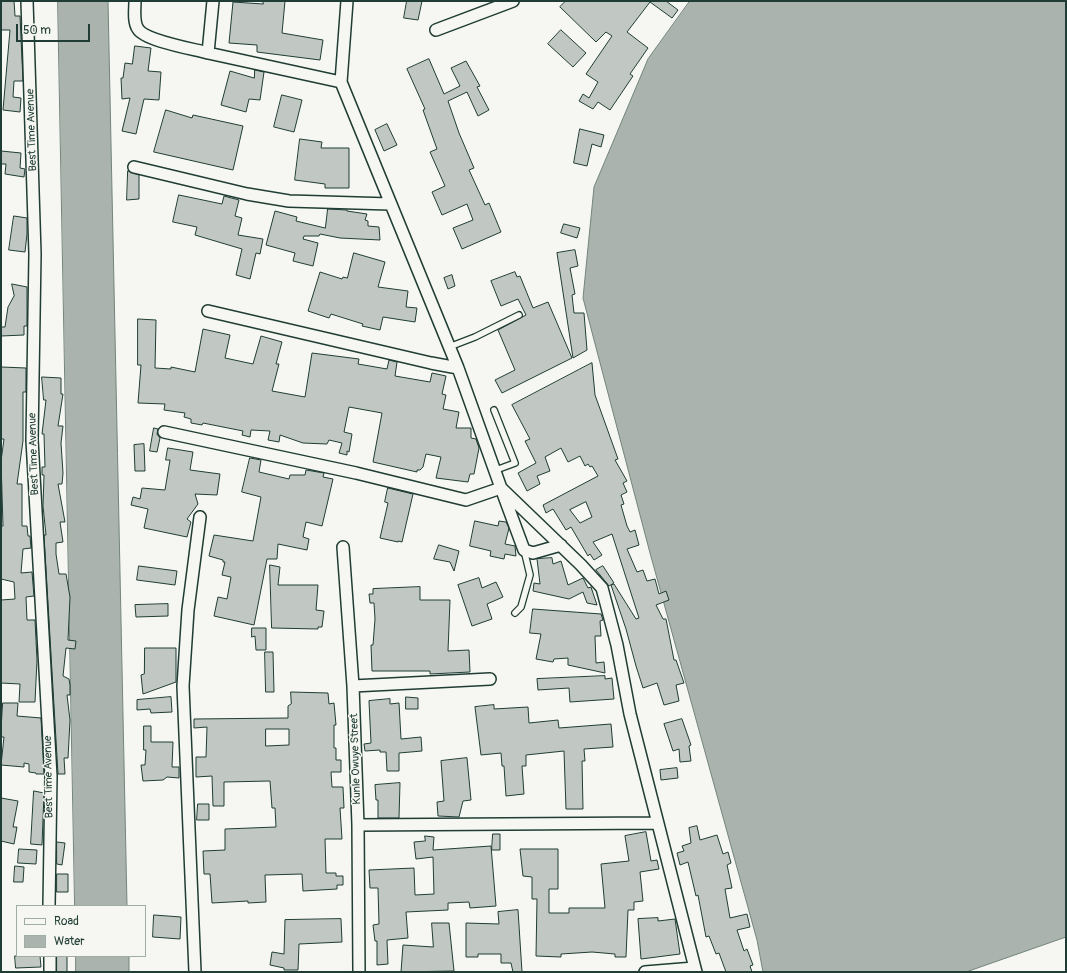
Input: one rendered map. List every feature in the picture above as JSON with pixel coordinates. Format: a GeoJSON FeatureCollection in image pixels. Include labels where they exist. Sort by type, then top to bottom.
{"type":"FeatureCollection","features":[{"type":"Feature","properties":{"kind":"street","name":"Best Time Avenue"},"geometry":{"type":"LineString","coordinates":[[26,1],[35,254],[32,440],[51,776],[49,905]]}},
{"type":"Feature","properties":{"kind":"street"},"geometry":{"type":"LineString","coordinates":[[135,1],[135,20],[138,29],[147,36],[208,53],[341,82]]}},
{"type":"Feature","properties":{"kind":"street"},"geometry":{"type":"LineString","coordinates":[[208,53],[213,1]]}},
{"type":"Feature","properties":{"kind":"street"},"geometry":{"type":"LineString","coordinates":[[347,1],[341,82],[458,368],[524,550],[533,553],[561,545]]}},
{"type":"Feature","properties":{"kind":"street"},"geometry":{"type":"LineString","coordinates":[[436,30],[513,1]]}},
{"type":"Feature","properties":{"kind":"street"},"geometry":{"type":"LineString","coordinates":[[134,167],[247,194],[289,201],[390,204]]}},
{"type":"Feature","properties":{"kind":"street"},"geometry":{"type":"LineString","coordinates":[[208,311],[458,368]]}},
{"type":"Feature","properties":{"kind":"street"},"geometry":{"type":"LineString","coordinates":[[164,432],[356,473],[466,500],[501,488]]}},
{"type":"Feature","properties":{"kind":"street"},"geometry":{"type":"LineString","coordinates":[[501,488],[561,545],[602,588],[617,645],[630,714],[695,970],[646,972]]}},
{"type":"Feature","properties":{"kind":"street"},"geometry":{"type":"LineString","coordinates":[[195,972],[183,686],[188,610],[200,517]]}},
{"type":"Feature","properties":{"kind":"street","name":"Kunle Owuye Street"},"geometry":{"type":"LineString","coordinates":[[343,547],[353,686],[358,825],[359,972]]}},
{"type":"Feature","properties":{"kind":"street"},"geometry":{"type":"LineString","coordinates":[[353,686],[490,680]]}},
{"type":"Feature","properties":{"kind":"street"},"geometry":{"type":"LineString","coordinates":[[358,825],[657,823]]}},
{"type":"Feature","properties":{"kind":"street"},"geometry":{"type":"LineString","coordinates":[[50,957],[50,972]]}},
{"type":"Feature","properties":{"kind":"lane"},"geometry":{"type":"LineString","coordinates":[[449,347],[475,337],[519,315]]}},
{"type":"Feature","properties":{"kind":"lane"},"geometry":{"type":"LineString","coordinates":[[494,410],[515,463],[496,470]]}},
{"type":"Feature","properties":{"kind":"lane"},"geometry":{"type":"LineString","coordinates":[[514,613],[521,606],[530,575],[524,550]]}},
{"type":"Feature","properties":{"kind":"water"},"geometry":{"type":"Polygon","coordinates":[[[58,1],[108,1],[127,905],[75,905],[58,1]]]}},
{"type":"Feature","properties":{"kind":"water"},"geometry":{"type":"Polygon","coordinates":[[[690,1],[1066,1],[1066,937],[966,972],[763,972],[757,940],[650,553],[583,298],[594,187],[648,59],[690,1]]]}},
{"type":"Feature","properties":{"kind":"water"},"geometry":{"type":"Polygon","coordinates":[[[76,957],[129,957],[129,972],[76,972],[76,957]]]}},
{"type":"Feature","properties":{"kind":"building"},"geometry":{"type":"Polygon","coordinates":[[[1,1],[14,1],[15,16],[20,16],[23,81],[14,81],[13,97],[21,98],[20,112],[3,110],[10,30],[1,30],[1,1]]]}},
{"type":"Feature","properties":{"kind":"building"},"geometry":{"type":"Polygon","coordinates":[[[263,1],[285,1],[282,33],[323,40],[320,60],[257,52],[257,45],[229,43],[233,2],[263,4],[263,1]]]}},
{"type":"Feature","properties":{"kind":"building"},"geometry":{"type":"Polygon","coordinates":[[[407,1],[422,1],[418,20],[404,18],[407,1]]]}},
{"type":"Feature","properties":{"kind":"building"},"geometry":{"type":"Polygon","coordinates":[[[566,1],[666,1],[678,10],[672,18],[650,2],[627,32],[648,48],[630,74],[633,76],[610,110],[598,102],[593,109],[579,101],[583,94],[589,98],[598,82],[586,74],[612,36],[606,32],[596,42],[560,7],[566,1]]]}},
{"type":"Feature","properties":{"kind":"building"},"geometry":{"type":"Polygon","coordinates":[[[561,30],[586,53],[573,67],[548,44],[561,30]]]}},
{"type":"Feature","properties":{"kind":"building"},"geometry":{"type":"Polygon","coordinates":[[[135,46],[151,48],[148,71],[161,72],[159,100],[144,99],[136,134],[122,131],[130,98],[122,99],[121,78],[123,78],[125,63],[132,64],[135,46]]]}},
{"type":"Feature","properties":{"kind":"building"},"geometry":{"type":"Polygon","coordinates":[[[429,59],[444,94],[460,86],[451,68],[466,61],[480,86],[477,87],[489,110],[478,116],[467,92],[448,101],[459,133],[474,168],[469,170],[485,205],[489,203],[501,232],[462,249],[453,228],[473,220],[467,204],[442,215],[432,192],[445,186],[430,152],[437,149],[423,110],[425,109],[407,69],[429,59]]]}},
{"type":"Feature","properties":{"kind":"building"},"geometry":{"type":"Polygon","coordinates":[[[255,70],[264,72],[260,100],[249,99],[246,112],[221,105],[230,71],[254,78],[255,70]]]}},
{"type":"Feature","properties":{"kind":"building"},"geometry":{"type":"Polygon","coordinates":[[[282,95],[302,100],[294,132],[274,127],[282,95]]]}},
{"type":"Feature","properties":{"kind":"building"},"geometry":{"type":"Polygon","coordinates":[[[166,110],[192,118],[193,115],[243,126],[233,170],[154,152],[166,110]]]}},
{"type":"Feature","properties":{"kind":"building"},"geometry":{"type":"Polygon","coordinates":[[[387,124],[397,145],[384,151],[375,130],[387,124]]]}},
{"type":"Feature","properties":{"kind":"building"},"geometry":{"type":"Polygon","coordinates":[[[580,129],[604,135],[601,147],[592,144],[587,166],[574,163],[580,129]]]}},
{"type":"Feature","properties":{"kind":"building"},"geometry":{"type":"Polygon","coordinates":[[[300,139],[322,142],[321,148],[349,148],[349,188],[325,188],[325,184],[295,180],[300,139]]]}},
{"type":"Feature","properties":{"kind":"building"},"geometry":{"type":"Polygon","coordinates":[[[1,151],[21,153],[20,168],[25,169],[24,177],[5,174],[6,164],[1,164],[1,151]]]}},
{"type":"Feature","properties":{"kind":"building"},"geometry":{"type":"Polygon","coordinates":[[[128,171],[139,175],[139,199],[127,200],[128,171]]]}},
{"type":"Feature","properties":{"kind":"building"},"geometry":{"type":"Polygon","coordinates":[[[179,195],[222,204],[224,196],[239,200],[235,216],[242,218],[238,235],[263,239],[260,254],[256,253],[250,279],[236,275],[242,249],[195,235],[197,227],[173,222],[179,195]]]}},
{"type":"Feature","properties":{"kind":"building"},"geometry":{"type":"Polygon","coordinates":[[[328,209],[347,210],[367,214],[365,220],[368,221],[368,226],[379,227],[380,240],[340,238],[320,234],[319,236],[304,236],[303,239],[318,243],[313,266],[293,261],[295,253],[266,245],[275,211],[297,217],[296,221],[325,228],[328,209]]]}},
{"type":"Feature","properties":{"kind":"building"},"geometry":{"type":"Polygon","coordinates":[[[14,216],[27,218],[25,252],[9,250],[14,216]]]}},
{"type":"Feature","properties":{"kind":"building"},"geometry":{"type":"Polygon","coordinates":[[[564,224],[580,228],[577,238],[561,233],[564,224]]]}},
{"type":"Feature","properties":{"kind":"building"},"geometry":{"type":"Polygon","coordinates":[[[575,250],[578,266],[570,268],[575,294],[572,295],[574,313],[584,313],[587,350],[573,358],[557,253],[575,250]]]}},
{"type":"Feature","properties":{"kind":"building"},"geometry":{"type":"Polygon","coordinates":[[[354,253],[385,262],[378,287],[408,291],[406,307],[417,308],[415,322],[383,317],[380,330],[362,326],[363,324],[331,314],[329,318],[308,311],[320,272],[342,279],[343,277],[347,278],[354,253]]]}},
{"type":"Feature","properties":{"kind":"building"},"geometry":{"type":"Polygon","coordinates":[[[515,272],[517,277],[520,276],[533,308],[548,302],[572,358],[502,393],[495,380],[515,370],[498,330],[526,315],[518,299],[501,306],[491,281],[515,272]]]}},
{"type":"Feature","properties":{"kind":"building"},"geometry":{"type":"Polygon","coordinates":[[[452,275],[455,286],[448,289],[444,278],[452,275]]]}},
{"type":"Feature","properties":{"kind":"building"},"geometry":{"type":"Polygon","coordinates":[[[12,284],[27,287],[27,326],[24,326],[24,335],[1,336],[1,327],[5,327],[8,307],[14,296],[12,284]]]}},
{"type":"Feature","properties":{"kind":"building"},"geometry":{"type":"Polygon","coordinates":[[[138,319],[156,320],[155,368],[171,369],[171,367],[195,372],[203,329],[230,335],[225,358],[253,364],[261,336],[282,342],[276,364],[279,364],[272,391],[305,397],[312,353],[359,359],[358,364],[387,369],[389,360],[397,362],[395,376],[430,382],[432,373],[446,376],[442,394],[446,395],[443,409],[459,412],[456,428],[471,428],[471,438],[476,439],[479,448],[474,474],[470,474],[468,482],[436,478],[441,457],[426,454],[423,467],[420,470],[417,470],[417,472],[373,462],[382,413],[349,407],[344,432],[352,434],[349,452],[347,451],[347,455],[339,453],[342,443],[329,440],[327,444],[303,443],[280,435],[279,442],[268,440],[270,431],[251,430],[250,437],[242,435],[243,431],[203,423],[202,425],[191,423],[191,419],[184,417],[185,413],[164,410],[165,404],[138,403],[141,365],[138,365],[138,319]]]}},
{"type":"Feature","properties":{"kind":"building"},"geometry":{"type":"Polygon","coordinates":[[[592,363],[595,395],[618,459],[615,460],[627,481],[623,483],[627,492],[621,495],[624,504],[621,505],[627,526],[630,532],[635,530],[639,545],[627,549],[637,572],[643,570],[647,581],[655,579],[659,594],[666,591],[669,600],[656,605],[663,619],[666,619],[674,660],[676,660],[684,683],[676,685],[679,701],[664,705],[657,683],[643,688],[626,629],[611,585],[614,584],[636,619],[639,618],[612,534],[593,542],[602,555],[594,560],[590,554],[588,556],[571,527],[566,530],[553,509],[546,513],[543,505],[598,476],[592,466],[590,467],[588,464],[585,466],[580,456],[568,462],[561,448],[545,457],[550,471],[537,476],[540,484],[527,491],[518,473],[536,463],[525,441],[530,439],[512,405],[592,363]],[[586,502],[570,510],[580,523],[592,517],[586,502]]]}},
{"type":"Feature","properties":{"kind":"building"},"geometry":{"type":"Polygon","coordinates":[[[1,367],[26,368],[26,392],[23,392],[23,441],[17,484],[22,484],[22,526],[27,526],[31,548],[23,549],[21,573],[32,572],[34,596],[26,597],[27,620],[35,620],[37,660],[35,702],[19,702],[20,684],[1,683],[1,600],[15,599],[14,582],[1,579],[1,526],[3,526],[1,461],[4,439],[1,439],[1,367]]]}},
{"type":"Feature","properties":{"kind":"building"},"geometry":{"type":"Polygon","coordinates":[[[42,377],[61,378],[61,394],[63,394],[58,426],[63,426],[61,443],[63,473],[62,484],[58,484],[65,522],[60,522],[63,542],[56,543],[56,554],[59,574],[66,574],[70,597],[68,640],[76,641],[75,649],[66,648],[63,676],[69,679],[70,685],[70,695],[67,695],[70,720],[68,758],[64,758],[65,774],[58,774],[44,535],[46,535],[43,506],[44,475],[42,475],[42,467],[45,467],[44,434],[42,434],[46,400],[44,400],[42,377]]]}},
{"type":"Feature","properties":{"kind":"building"},"geometry":{"type":"Polygon","coordinates":[[[154,428],[158,429],[157,434],[160,438],[157,452],[150,451],[154,428]]]}},
{"type":"Feature","properties":{"kind":"building"},"geometry":{"type":"Polygon","coordinates":[[[144,444],[145,471],[135,471],[134,445],[144,444]]]}},
{"type":"Feature","properties":{"kind":"building"},"geometry":{"type":"Polygon","coordinates":[[[168,448],[193,452],[190,470],[220,474],[217,495],[195,494],[198,504],[187,519],[191,522],[187,537],[144,528],[148,509],[131,505],[133,497],[140,499],[142,488],[165,490],[170,460],[166,460],[168,448]]]}},
{"type":"Feature","properties":{"kind":"building"},"geometry":{"type":"Polygon","coordinates":[[[250,458],[261,460],[259,472],[289,479],[290,475],[305,475],[306,470],[324,473],[323,477],[333,479],[322,526],[306,522],[303,537],[309,539],[307,550],[278,544],[277,559],[267,559],[254,625],[214,616],[218,597],[227,599],[231,577],[222,575],[225,562],[223,562],[223,560],[209,556],[214,535],[253,541],[261,497],[242,492],[250,458]]]}},
{"type":"Feature","properties":{"kind":"building"},"geometry":{"type":"Polygon","coordinates":[[[388,488],[413,494],[402,542],[380,538],[388,503],[385,502],[388,488]]]}},
{"type":"Feature","properties":{"kind":"building"},"geometry":{"type":"Polygon","coordinates":[[[475,521],[498,526],[499,521],[506,522],[509,528],[505,544],[515,546],[516,556],[505,554],[504,559],[490,556],[491,551],[470,546],[475,521]]]}},
{"type":"Feature","properties":{"kind":"building"},"geometry":{"type":"Polygon","coordinates":[[[439,545],[459,551],[454,571],[450,562],[434,559],[439,545]]]}},
{"type":"Feature","properties":{"kind":"building"},"geometry":{"type":"Polygon","coordinates":[[[552,558],[553,564],[561,561],[568,585],[583,578],[588,588],[591,587],[597,605],[587,603],[583,592],[569,599],[533,591],[534,583],[540,584],[537,559],[552,558]]]}},
{"type":"Feature","properties":{"kind":"building"},"geometry":{"type":"Polygon","coordinates":[[[270,565],[280,567],[278,585],[318,585],[316,610],[324,611],[322,627],[318,627],[318,629],[272,628],[270,565]]]}},
{"type":"Feature","properties":{"kind":"building"},"geometry":{"type":"Polygon","coordinates":[[[139,566],[177,571],[175,585],[137,580],[139,566]]]}},
{"type":"Feature","properties":{"kind":"building"},"geometry":{"type":"Polygon","coordinates":[[[603,566],[614,583],[609,586],[596,570],[603,566]]]}},
{"type":"Feature","properties":{"kind":"building"},"geometry":{"type":"Polygon","coordinates":[[[479,578],[482,588],[496,582],[503,597],[487,604],[492,619],[472,626],[458,585],[479,578]]]}},
{"type":"Feature","properties":{"kind":"building"},"geometry":{"type":"Polygon","coordinates":[[[420,587],[420,600],[450,600],[448,651],[469,650],[470,672],[430,674],[430,671],[372,671],[371,645],[373,645],[375,619],[374,603],[370,603],[369,594],[373,594],[373,589],[420,587]]]}},
{"type":"Feature","properties":{"kind":"building"},"geometry":{"type":"Polygon","coordinates":[[[168,604],[168,616],[136,617],[135,605],[168,604]]]}},
{"type":"Feature","properties":{"kind":"building"},"geometry":{"type":"Polygon","coordinates":[[[533,609],[601,614],[603,620],[600,621],[601,636],[595,636],[596,663],[604,662],[605,673],[568,665],[568,658],[554,659],[553,662],[536,659],[541,634],[530,633],[533,609]]]}},
{"type":"Feature","properties":{"kind":"building"},"geometry":{"type":"Polygon","coordinates":[[[252,628],[266,628],[266,650],[256,650],[255,636],[252,637],[252,628]]]}},
{"type":"Feature","properties":{"kind":"building"},"geometry":{"type":"Polygon","coordinates":[[[145,648],[176,648],[176,682],[143,694],[141,675],[144,674],[145,648]]]}},
{"type":"Feature","properties":{"kind":"building"},"geometry":{"type":"Polygon","coordinates":[[[265,652],[273,652],[274,692],[266,692],[265,652]]]}},
{"type":"Feature","properties":{"kind":"building"},"geometry":{"type":"Polygon","coordinates":[[[605,676],[605,679],[612,678],[614,699],[570,702],[569,688],[538,690],[537,679],[605,676]]]}},
{"type":"Feature","properties":{"kind":"building"},"geometry":{"type":"Polygon","coordinates":[[[291,692],[328,693],[329,704],[334,703],[336,725],[334,725],[334,748],[336,748],[336,760],[341,760],[341,772],[331,772],[332,787],[343,787],[344,808],[340,808],[342,839],[325,839],[326,873],[336,873],[336,876],[343,876],[343,885],[337,885],[337,889],[303,891],[302,874],[265,875],[266,902],[248,903],[248,901],[212,903],[210,874],[204,874],[203,851],[225,850],[225,829],[276,827],[275,808],[272,808],[270,781],[224,782],[224,806],[213,806],[212,776],[196,777],[196,757],[206,757],[207,727],[194,728],[194,719],[288,718],[288,706],[291,704],[291,692]],[[266,729],[266,746],[289,745],[289,729],[266,729]]]}},
{"type":"Feature","properties":{"kind":"building"},"geometry":{"type":"Polygon","coordinates":[[[171,697],[172,712],[151,713],[150,709],[137,710],[137,700],[171,697]]]}},
{"type":"Feature","properties":{"kind":"building"},"geometry":{"type":"Polygon","coordinates":[[[406,697],[418,698],[418,709],[406,709],[406,697]]]}},
{"type":"Feature","properties":{"kind":"building"},"geometry":{"type":"Polygon","coordinates":[[[390,699],[390,704],[399,703],[401,739],[421,737],[422,751],[399,753],[399,771],[387,771],[386,752],[380,752],[380,750],[365,751],[364,744],[371,743],[369,701],[390,699]]]}},
{"type":"Feature","properties":{"kind":"building"},"geometry":{"type":"Polygon","coordinates":[[[3,703],[18,703],[17,716],[41,718],[44,774],[29,772],[29,764],[24,763],[24,767],[1,765],[4,737],[1,737],[3,703]]]}},
{"type":"Feature","properties":{"kind":"building"},"geometry":{"type":"Polygon","coordinates":[[[494,705],[494,709],[528,707],[529,723],[558,720],[559,728],[611,724],[613,747],[584,749],[585,761],[582,761],[583,809],[566,809],[564,751],[526,755],[526,766],[522,766],[524,794],[506,796],[504,766],[502,766],[501,753],[481,755],[475,707],[494,705]]]}},
{"type":"Feature","properties":{"kind":"building"},"geometry":{"type":"Polygon","coordinates":[[[682,719],[691,745],[689,746],[691,761],[680,762],[679,749],[673,751],[664,724],[682,719]]]}},
{"type":"Feature","properties":{"kind":"building"},"geometry":{"type":"Polygon","coordinates":[[[144,726],[151,726],[151,742],[173,742],[172,767],[179,767],[179,778],[167,777],[163,780],[143,781],[141,765],[145,765],[146,750],[144,750],[144,726]]]}},
{"type":"Feature","properties":{"kind":"building"},"geometry":{"type":"Polygon","coordinates":[[[467,758],[471,800],[463,801],[459,817],[438,816],[437,802],[444,801],[441,761],[467,758]]]}},
{"type":"Feature","properties":{"kind":"building"},"geometry":{"type":"Polygon","coordinates":[[[677,768],[678,778],[661,780],[660,770],[677,768]]]}},
{"type":"Feature","properties":{"kind":"building"},"geometry":{"type":"Polygon","coordinates":[[[400,783],[399,818],[378,818],[378,800],[376,800],[375,785],[400,783]]]}},
{"type":"Feature","properties":{"kind":"building"},"geometry":{"type":"Polygon","coordinates":[[[34,791],[44,793],[42,845],[31,844],[34,791]]]}},
{"type":"Feature","properties":{"kind":"building"},"geometry":{"type":"Polygon","coordinates":[[[1,798],[18,801],[13,827],[17,827],[14,844],[1,841],[1,798]]]}},
{"type":"Feature","properties":{"kind":"building"},"geometry":{"type":"Polygon","coordinates":[[[198,804],[209,804],[209,820],[197,820],[198,804]]]}},
{"type":"Feature","properties":{"kind":"building"},"geometry":{"type":"Polygon","coordinates":[[[697,826],[700,840],[717,835],[723,854],[728,852],[731,863],[727,865],[732,888],[725,889],[730,918],[747,914],[750,927],[737,930],[744,951],[747,949],[753,965],[750,966],[752,972],[726,972],[719,953],[716,954],[709,936],[706,937],[698,895],[696,896],[688,862],[680,865],[677,853],[684,851],[682,846],[691,843],[689,828],[697,826]]]}},
{"type":"Feature","properties":{"kind":"building"},"geometry":{"type":"Polygon","coordinates":[[[646,832],[651,861],[657,860],[659,869],[640,872],[643,901],[634,902],[634,910],[628,910],[626,957],[615,957],[615,954],[592,952],[561,954],[561,957],[536,956],[537,899],[532,899],[532,877],[523,876],[520,849],[558,849],[558,889],[549,889],[549,913],[569,913],[569,908],[605,908],[601,864],[629,861],[625,836],[646,832]]]}},
{"type":"Feature","properties":{"kind":"building"},"geometry":{"type":"Polygon","coordinates":[[[493,834],[500,834],[500,850],[492,850],[493,834]]]}},
{"type":"Feature","properties":{"kind":"building"},"geometry":{"type":"Polygon","coordinates":[[[425,836],[434,837],[433,850],[491,846],[496,906],[470,908],[469,902],[448,903],[448,910],[406,912],[408,938],[387,940],[388,964],[377,965],[377,941],[375,941],[373,925],[379,924],[378,888],[370,888],[369,870],[414,868],[415,895],[434,894],[433,857],[416,859],[414,842],[425,841],[425,836]]]}},
{"type":"Feature","properties":{"kind":"building"},"geometry":{"type":"Polygon","coordinates":[[[57,842],[65,843],[62,865],[57,864],[57,842]]]}},
{"type":"Feature","properties":{"kind":"building"},"geometry":{"type":"Polygon","coordinates":[[[19,849],[37,850],[36,864],[18,863],[19,849]]]}},
{"type":"Feature","properties":{"kind":"building"},"geometry":{"type":"Polygon","coordinates":[[[15,866],[24,867],[23,882],[14,882],[15,866]]]}},
{"type":"Feature","properties":{"kind":"building"},"geometry":{"type":"Polygon","coordinates":[[[57,874],[68,874],[68,892],[57,892],[57,874]]]}},
{"type":"Feature","properties":{"kind":"building"},"geometry":{"type":"Polygon","coordinates":[[[518,910],[522,972],[513,972],[511,963],[501,963],[501,954],[478,954],[478,957],[466,957],[466,923],[499,924],[498,912],[518,910]]]}},
{"type":"Feature","properties":{"kind":"building"},"geometry":{"type":"Polygon","coordinates":[[[154,915],[181,917],[180,939],[153,937],[154,915]]]}},
{"type":"Feature","properties":{"kind":"building"},"geometry":{"type":"Polygon","coordinates":[[[658,918],[658,921],[675,919],[680,954],[641,959],[638,919],[658,918]]]}},
{"type":"Feature","properties":{"kind":"building"},"geometry":{"type":"Polygon","coordinates":[[[341,919],[342,942],[299,944],[298,970],[284,970],[284,968],[270,965],[272,952],[284,954],[285,920],[341,919]]]}},
{"type":"Feature","properties":{"kind":"building"},"geometry":{"type":"Polygon","coordinates":[[[432,923],[449,923],[454,971],[401,972],[403,945],[433,947],[432,923]]]}},
{"type":"Feature","properties":{"kind":"building"},"geometry":{"type":"Polygon","coordinates":[[[15,956],[40,957],[41,967],[16,968],[15,956]]]}},
{"type":"Feature","properties":{"kind":"building"},"geometry":{"type":"Polygon","coordinates":[[[57,957],[67,957],[67,972],[57,972],[57,957]]]}}]}
